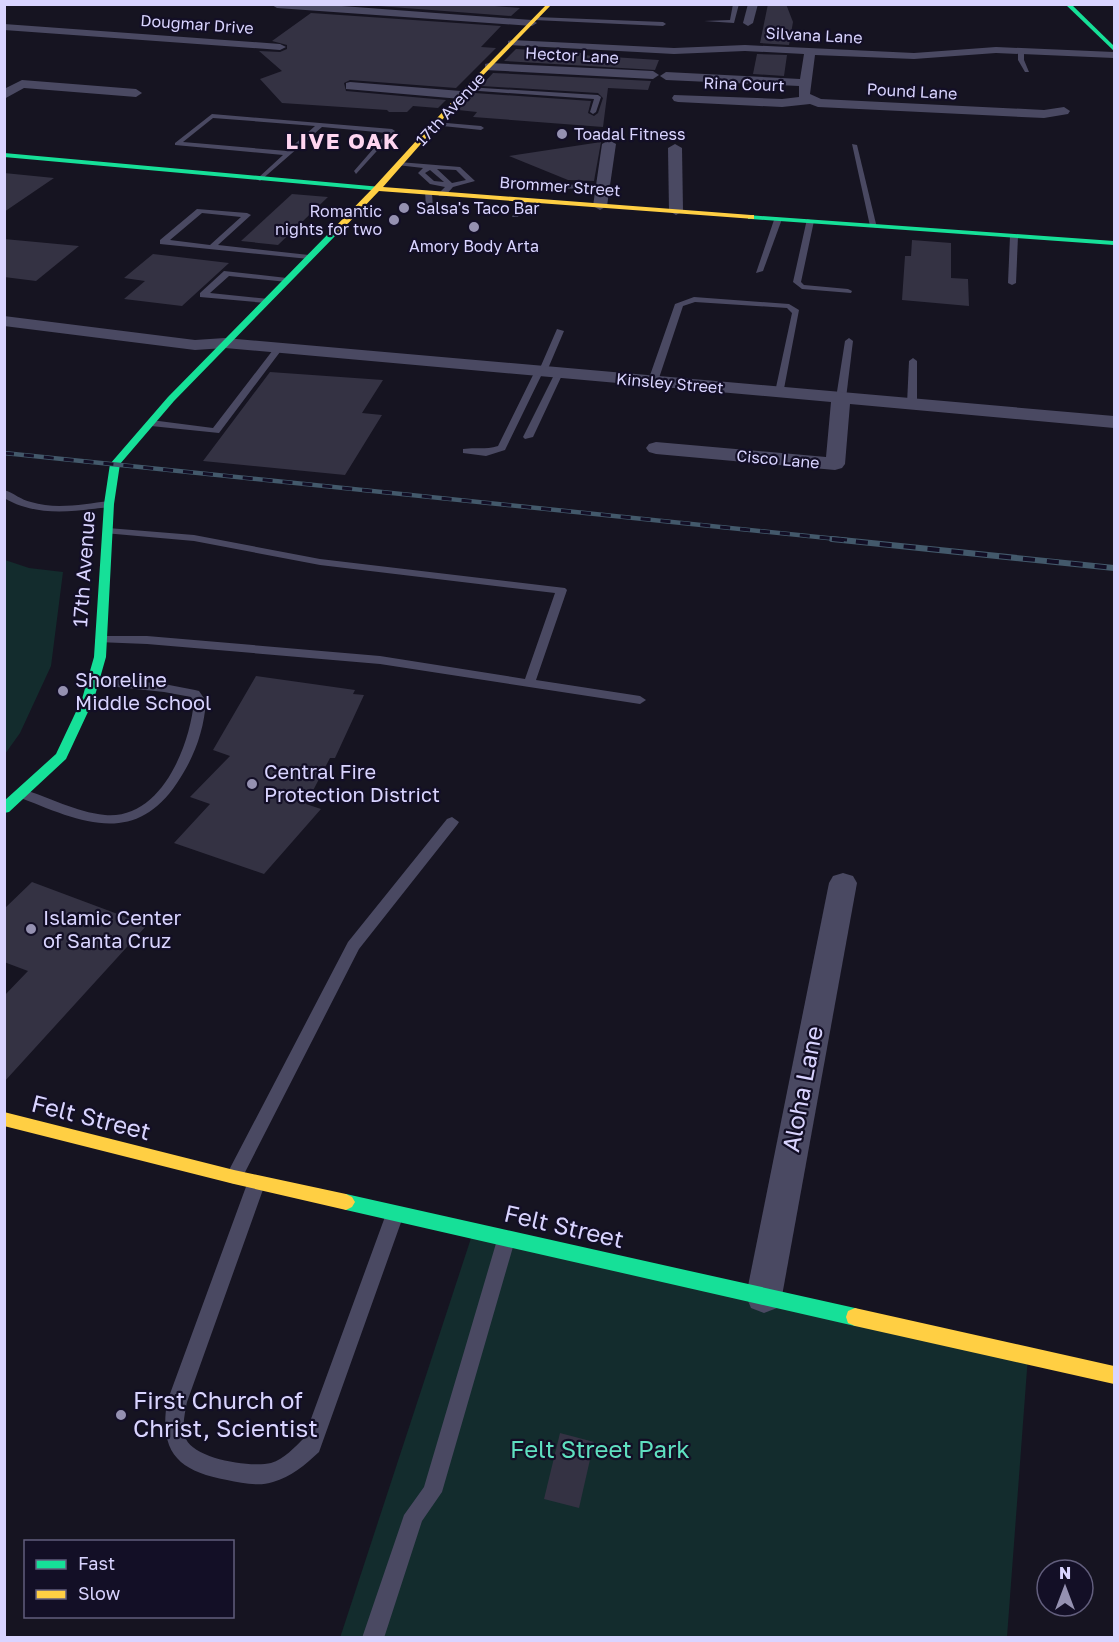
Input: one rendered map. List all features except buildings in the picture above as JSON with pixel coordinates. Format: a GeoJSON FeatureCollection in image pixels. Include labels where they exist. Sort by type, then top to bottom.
{"type":"FeatureCollection","features":[{"type":"Feature","properties":{"kind":"main road","name":"17th Avenue"},"geometry":{"type":"LineString","coordinates":[[4,809],[61,756],[88,699],[100,657],[109,504],[116,464],[225,343],[376,189],[464,92],[550,4]]}},
{"type":"Feature","properties":{"kind":"main road"},"geometry":{"type":"LineString","coordinates":[[1067,4],[1114,49]]}},
{"type":"Feature","properties":{"kind":"main road","name":"Brommer Street"},"geometry":{"type":"LineString","coordinates":[[4,155],[376,189],[440,191],[600,206],[1114,243]]}},
{"type":"Feature","properties":{"kind":"main road","name":"Felt Street"},"geometry":{"type":"LineString","coordinates":[[4,1119],[234,1177],[1114,1375]]}},
{"type":"Feature","properties":{"kind":"street"},"geometry":{"type":"LineString","coordinates":[[748,23],[753,4]]}},
{"type":"Feature","properties":{"kind":"street"},"geometry":{"type":"LineString","coordinates":[[277,5],[534,21]]}},
{"type":"Feature","properties":{"kind":"street","name":"Dougmar Drive"},"geometry":{"type":"LineString","coordinates":[[4,27],[280,47]]}},
{"type":"Feature","properties":{"kind":"street","name":"Silvana Lane"},"geometry":{"type":"LineString","coordinates":[[512,44],[674,51],[726,48],[914,56],[979,50],[1114,54]]}},
{"type":"Feature","properties":{"kind":"street"},"geometry":{"type":"LineString","coordinates":[[809,100],[804,95],[810,51]]}},
{"type":"Feature","properties":{"kind":"street","name":"Hector Lane"},"geometry":{"type":"LineString","coordinates":[[489,67],[652,75]]}},
{"type":"Feature","properties":{"kind":"street"},"geometry":{"type":"LineString","coordinates":[[666,76],[805,83]]}},
{"type":"Feature","properties":{"kind":"street"},"geometry":{"type":"LineString","coordinates":[[4,95],[22,84],[136,93]]}},
{"type":"Feature","properties":{"kind":"street"},"geometry":{"type":"LineString","coordinates":[[350,86],[464,92]]}},
{"type":"Feature","properties":{"kind":"street","name":"Rina Court"},"geometry":{"type":"LineString","coordinates":[[678,98],[782,103],[809,100]]}},
{"type":"Feature","properties":{"kind":"street","name":"Pound Lane"},"geometry":{"type":"LineString","coordinates":[[809,100],[825,104],[1044,114],[1064,111]]}},
{"type":"Feature","properties":{"kind":"street"},"geometry":{"type":"LineString","coordinates":[[600,206],[609,144]]}},
{"type":"Feature","properties":{"kind":"street"},"geometry":{"type":"LineString","coordinates":[[675,148],[676,211]]}},
{"type":"Feature","properties":{"kind":"street"},"geometry":{"type":"LineString","coordinates":[[4,321],[161,342],[195,345],[225,343]]}},
{"type":"Feature","properties":{"kind":"street","name":"Kinsley Street"},"geometry":{"type":"LineString","coordinates":[[225,343],[1114,422]]}},
{"type":"Feature","properties":{"kind":"street","name":"Cisco Lane"},"geometry":{"type":"LineString","coordinates":[[656,448],[835,464],[842,398]]}},
{"type":"Feature","properties":{"kind":"street","name":"Aloha Lane"},"geometry":{"type":"LineString","coordinates":[[764,1296],[843,883]]}},
{"type":"Feature","properties":{"kind":"lane"},"geometry":{"type":"LineString","coordinates":[[707,21],[732,22],[736,4]]}},
{"type":"Feature","properties":{"kind":"lane"},"geometry":{"type":"LineString","coordinates":[[534,21],[663,24]]}},
{"type":"Feature","properties":{"kind":"lane"},"geometry":{"type":"LineString","coordinates":[[1021,51],[1021,60],[1027,71]]}},
{"type":"Feature","properties":{"kind":"lane"},"geometry":{"type":"LineString","coordinates":[[464,92],[598,97],[593,112]]}},
{"type":"Feature","properties":{"kind":"lane"},"geometry":{"type":"LineString","coordinates":[[289,153],[177,144],[212,116],[392,131],[356,171]]}},
{"type":"Feature","properties":{"kind":"lane"},"geometry":{"type":"LineString","coordinates":[[435,124],[481,128]]}},
{"type":"Feature","properties":{"kind":"lane"},"geometry":{"type":"LineString","coordinates":[[260,179],[320,125]]}},
{"type":"Feature","properties":{"kind":"lane"},"geometry":{"type":"LineString","coordinates":[[854,145],[874,226]]}},
{"type":"Feature","properties":{"kind":"lane"},"geometry":{"type":"LineString","coordinates":[[399,164],[459,168],[471,181],[440,191],[430,208]]}},
{"type":"Feature","properties":{"kind":"lane"},"geometry":{"type":"LineString","coordinates":[[430,166],[421,173],[440,191]]}},
{"type":"Feature","properties":{"kind":"lane"},"geometry":{"type":"LineString","coordinates":[[539,185],[603,188]]}},
{"type":"Feature","properties":{"kind":"lane"},"geometry":{"type":"LineString","coordinates":[[515,215],[524,200]]}},
{"type":"Feature","properties":{"kind":"lane"},"geometry":{"type":"LineString","coordinates":[[212,247],[247,215],[200,211],[164,242],[212,247],[309,257]]}},
{"type":"Feature","properties":{"kind":"lane"},"geometry":{"type":"LineString","coordinates":[[759,271],[778,219]]}},
{"type":"Feature","properties":{"kind":"lane"},"geometry":{"type":"LineString","coordinates":[[810,221],[797,282],[802,287],[849,291]]}},
{"type":"Feature","properties":{"kind":"lane"},"geometry":{"type":"LineString","coordinates":[[1012,283],[1014,236]]}},
{"type":"Feature","properties":{"kind":"lane"},"geometry":{"type":"LineString","coordinates":[[266,301],[203,295],[227,273],[287,279]]}},
{"type":"Feature","properties":{"kind":"lane"},"geometry":{"type":"LineString","coordinates":[[653,381],[679,304],[694,299],[789,306],[796,312],[780,392]]}},
{"type":"Feature","properties":{"kind":"lane"},"geometry":{"type":"LineString","coordinates":[[528,437],[560,331]]}},
{"type":"Feature","properties":{"kind":"lane"},"geometry":{"type":"LineString","coordinates":[[842,398],[849,341]]}},
{"type":"Feature","properties":{"kind":"lane"},"geometry":{"type":"LineString","coordinates":[[151,423],[216,431],[279,348]]}},
{"type":"Feature","properties":{"kind":"lane"},"geometry":{"type":"LineString","coordinates":[[912,404],[913,361]]}},
{"type":"Feature","properties":{"kind":"lane"},"geometry":{"type":"LineString","coordinates":[[466,451],[486,453],[502,448],[547,372]]}},
{"type":"Feature","properties":{"kind":"lane"},"geometry":{"type":"LineString","coordinates":[[4,493],[15,501],[46,509],[109,504]]}},
{"type":"Feature","properties":{"kind":"lane"},"geometry":{"type":"LineString","coordinates":[[108,531],[194,538],[320,562],[561,590],[529,683]]}},
{"type":"Feature","properties":{"kind":"lane"},"geometry":{"type":"LineString","coordinates":[[101,640],[147,640],[380,660],[640,700]]}},
{"type":"Feature","properties":{"kind":"lane"},"geometry":{"type":"LineString","coordinates":[[21,793],[76,813],[117,820],[133,818],[147,810],[171,786],[191,748],[200,701],[195,694],[164,688],[93,681]]}},
{"type":"Feature","properties":{"kind":"lane"},"geometry":{"type":"LineString","coordinates":[[234,1177],[353,946],[452,822]]}},
{"type":"Feature","properties":{"kind":"lane"},"geometry":{"type":"LineString","coordinates":[[257,1182],[177,1402],[172,1424],[176,1439],[186,1455],[201,1466],[247,1473],[272,1473],[293,1462],[312,1445],[396,1213]]}},
{"type":"Feature","properties":{"kind":"lane"},"geometry":{"type":"LineString","coordinates":[[373,1638],[414,1515],[432,1492],[507,1238]]}},
{"type":"Feature","properties":{"kind":"green space"},"geometry":{"type":"Polygon","coordinates":[[[5,560],[29,568],[63,572],[51,666],[20,733],[5,754],[5,560]]]}},
{"type":"Feature","properties":{"kind":"green space","name":"Felt Street Park"},"geometry":{"type":"Polygon","coordinates":[[[474,1229],[1028,1356],[1007,1637],[340,1638],[474,1229]]]}},
{"type":"Feature","properties":{"kind":"railway"},"geometry":{"type":"LineString","coordinates":[[4,453],[847,540]]}},
{"type":"Feature","properties":{"kind":"railway"},"geometry":{"type":"LineString","coordinates":[[832,539],[1114,568]]}},
{"type":"Feature","properties":{"kind":"traffic: fast"},"geometry":{"type":"LineString","coordinates":[[1067,4],[1114,49]]}},
{"type":"Feature","properties":{"kind":"traffic: fast"},"geometry":{"type":"LineString","coordinates":[[4,155],[381,189]]}},
{"type":"Feature","properties":{"kind":"traffic: fast"},"geometry":{"type":"LineString","coordinates":[[751,217],[1114,243]]}},
{"type":"Feature","properties":{"kind":"traffic: fast"},"geometry":{"type":"LineString","coordinates":[[4,809],[61,756],[88,699],[100,657],[109,504],[115,464],[171,399],[334,233]]}},
{"type":"Feature","properties":{"kind":"traffic: fast"},"geometry":{"type":"LineString","coordinates":[[346,1202],[855,1317]]}},
{"type":"Feature","properties":{"kind":"traffic: slow"},"geometry":{"type":"LineString","coordinates":[[334,233],[377,189],[461,95],[550,4]]}},
{"type":"Feature","properties":{"kind":"traffic: slow"},"geometry":{"type":"LineString","coordinates":[[381,189],[751,217]]}},
{"type":"Feature","properties":{"kind":"traffic: slow"},"geometry":{"type":"LineString","coordinates":[[4,1119],[234,1177],[346,1202]]}},
{"type":"Feature","properties":{"kind":"traffic: slow"},"geometry":{"type":"LineString","coordinates":[[855,1317],[1114,1375]]}},
{"type":"Feature","properties":{"kind":"place","name":"Toadal Fitness"},"geometry":{"type":"Point","coordinates":[562,134]}},
{"type":"Feature","properties":{"kind":"place","name":"Salsa's Taco Bar"},"geometry":{"type":"Point","coordinates":[404,208]}},
{"type":"Feature","properties":{"kind":"place","name":"Romantic nights for two"},"geometry":{"type":"Point","coordinates":[394,220]}},
{"type":"Feature","properties":{"kind":"place","name":"Amory Body Arta"},"geometry":{"type":"Point","coordinates":[474,227]}},
{"type":"Feature","properties":{"kind":"place","name":"Shoreline Middle School"},"geometry":{"type":"Point","coordinates":[63,691]}},
{"type":"Feature","properties":{"kind":"place","name":"Central Fire Protection District"},"geometry":{"type":"Point","coordinates":[252,784]}},
{"type":"Feature","properties":{"kind":"place","name":"Islamic Center of Santa Cruz"},"geometry":{"type":"Point","coordinates":[31,929]}},
{"type":"Feature","properties":{"kind":"place","name":"First Church of Christ, Scientist"},"geometry":{"type":"Point","coordinates":[121,1415]}},
{"type":"Feature","properties":{"kind":"district","name":"LIVE OAK"},"geometry":{"type":"Point","coordinates":[343,141]}}]}
